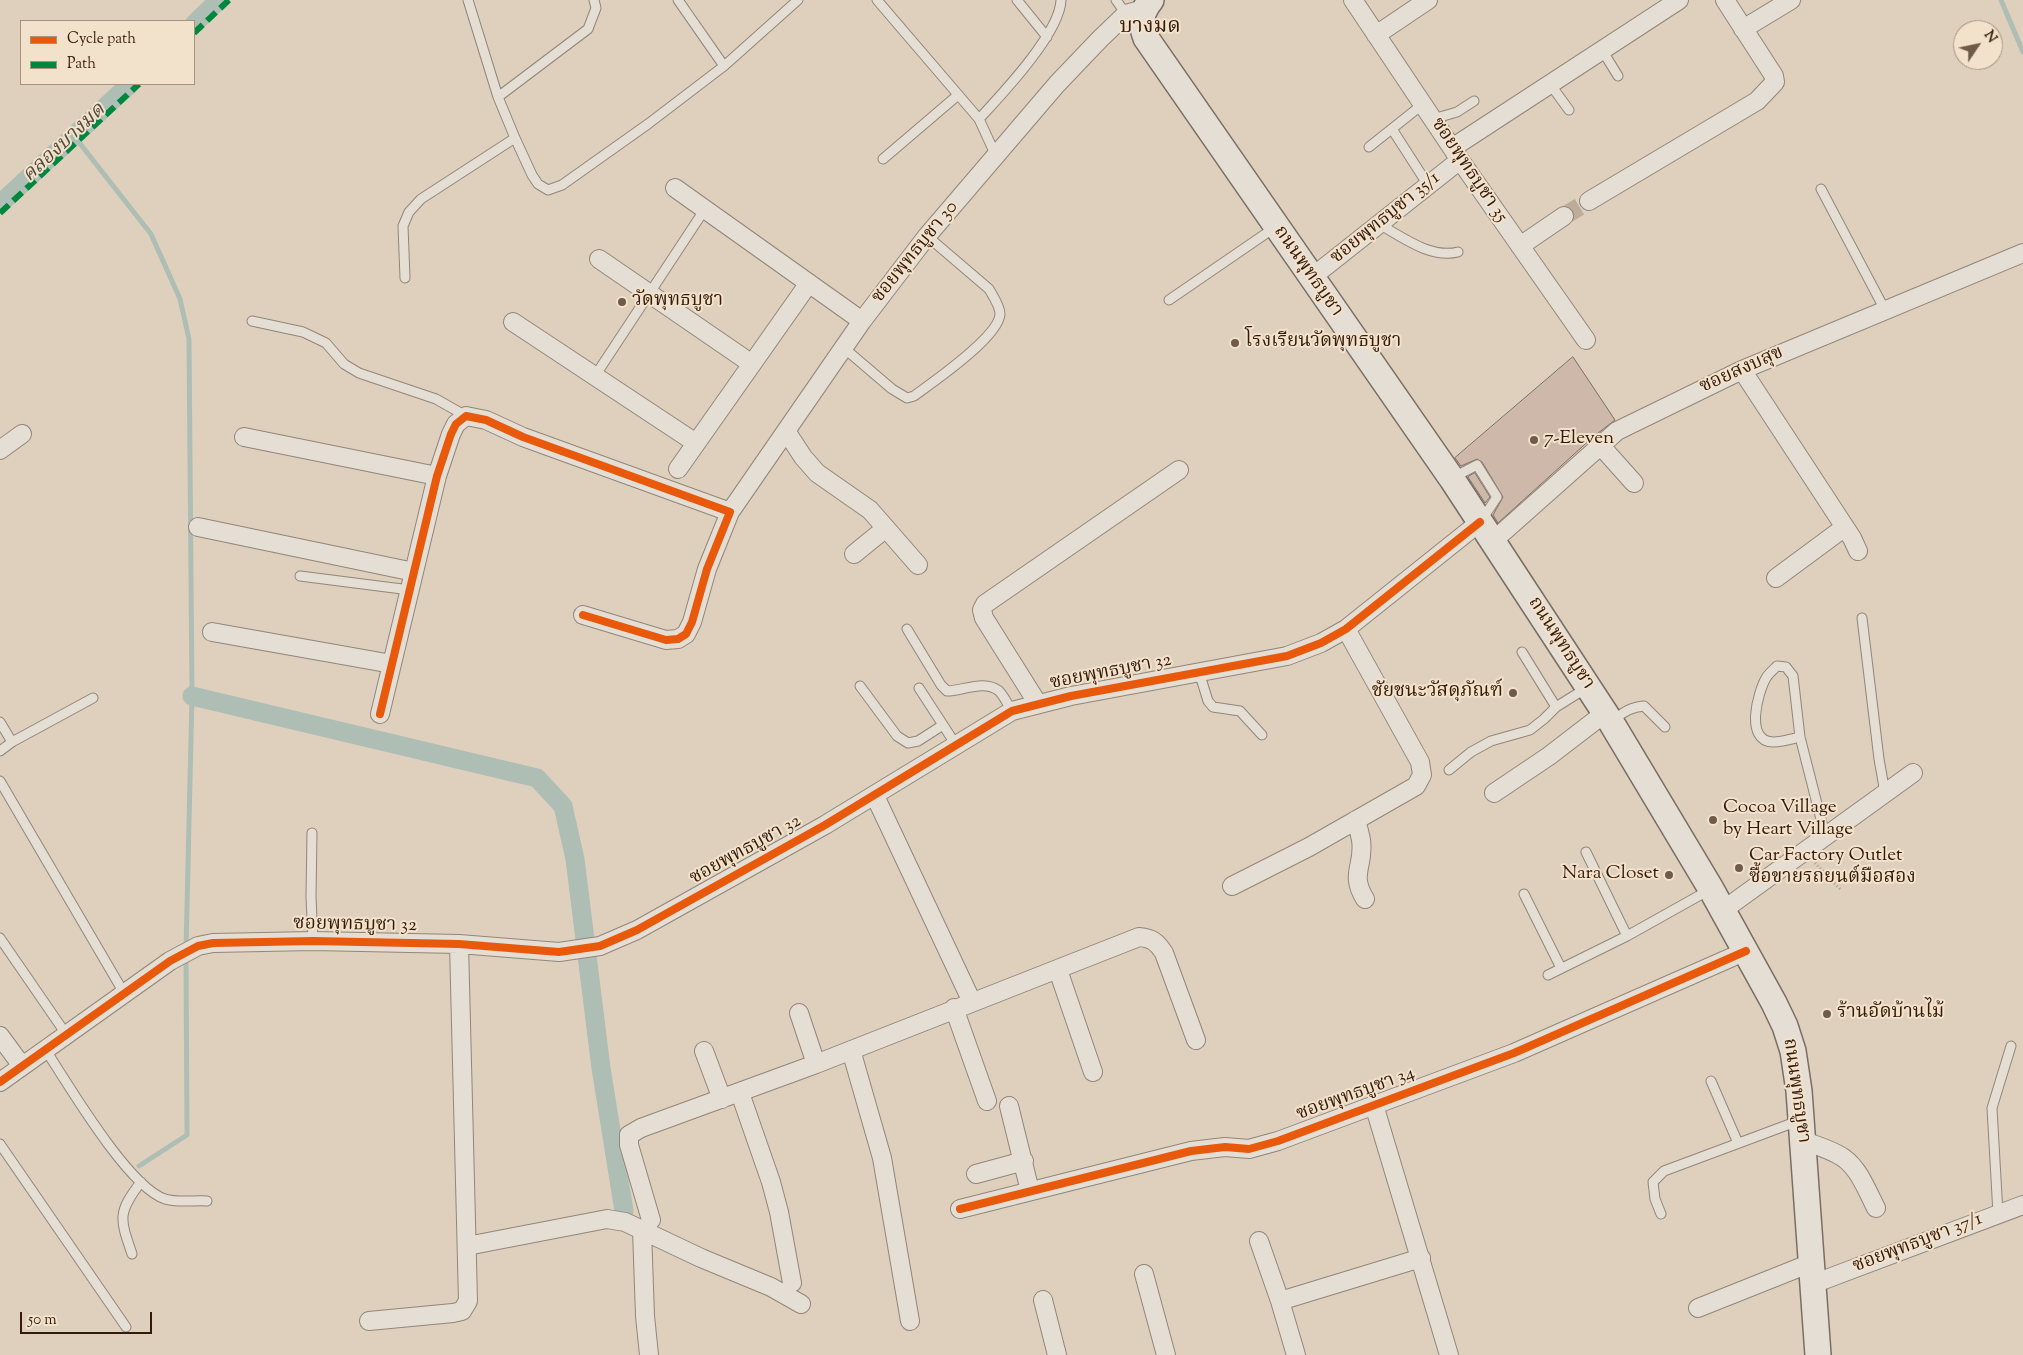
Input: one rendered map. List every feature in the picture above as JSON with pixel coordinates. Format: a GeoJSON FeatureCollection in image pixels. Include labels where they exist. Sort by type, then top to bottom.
{"type":"FeatureCollection","features":[{"type":"Feature","properties":{"kind":"main road","name":"ถนนพุทธบูชา"},"geometry":{"type":"LineString","coordinates":[[1134,6],[1141,16],[1146,38],[1452,479],[1608,718],[1717,900],[1785,1026],[1792,1051],[1803,1130],[1818,1355]]}},
{"type":"Feature","properties":{"kind":"street","name":"ซอยพุทธบูชา 35"},"geometry":{"type":"LineString","coordinates":[[1353,0],[1456,154],[1586,340]]}},
{"type":"Feature","properties":{"kind":"street"},"geometry":{"type":"LineString","coordinates":[[1376,35],[1428,0]]}},
{"type":"Feature","properties":{"kind":"street","name":"ซอยพุทธบูชา 35/1"},"geometry":{"type":"LineString","coordinates":[[1311,278],[1428,185],[1456,154],[1550,84],[1679,0]]}},
{"type":"Feature","properties":{"kind":"street"},"geometry":{"type":"LineString","coordinates":[[1589,201],[1757,101],[1775,82],[1774,76],[1725,0]]}},
{"type":"Feature","properties":{"kind":"street"},"geometry":{"type":"LineString","coordinates":[[1743,29],[1791,0]]}},
{"type":"Feature","properties":{"kind":"street","name":"ซอยพุทธบูชา 30"},"geometry":{"type":"LineString","coordinates":[[583,614],[666,640],[678,639],[686,634],[692,622],[707,569],[730,512],[862,321],[928,236],[1057,84],[1134,6]]}},
{"type":"Feature","properties":{"kind":"street"},"geometry":{"type":"LineString","coordinates":[[676,188],[862,321]]}},
{"type":"Feature","properties":{"kind":"street"},"geometry":{"type":"LineString","coordinates":[[1520,246],[1564,216]]}},
{"type":"Feature","properties":{"kind":"street","name":"ซอยสงบสุข"},"geometry":{"type":"LineString","coordinates":[[1487,532],[1617,431],[1742,370],[2023,253]]}},
{"type":"Feature","properties":{"kind":"street"},"geometry":{"type":"LineString","coordinates":[[599,259],[752,364]]}},
{"type":"Feature","properties":{"kind":"street"},"geometry":{"type":"LineString","coordinates":[[678,470],[809,283]]}},
{"type":"Feature","properties":{"kind":"street"},"geometry":{"type":"LineString","coordinates":[[513,322],[696,443]]}},
{"type":"Feature","properties":{"kind":"street"},"geometry":{"type":"LineString","coordinates":[[1742,370],[1845,527],[1858,551]]}},
{"type":"Feature","properties":{"kind":"street"},"geometry":{"type":"LineString","coordinates":[[380,714],[437,476],[451,434],[456,424],[466,416],[486,420],[523,437],[730,512]]}},
{"type":"Feature","properties":{"kind":"street"},"geometry":{"type":"LineString","coordinates":[[786,431],[817,473],[857,499],[870,510],[918,565]]}},
{"type":"Feature","properties":{"kind":"street"},"geometry":{"type":"LineString","coordinates":[[0,450],[22,434]]}},
{"type":"Feature","properties":{"kind":"street"},"geometry":{"type":"LineString","coordinates":[[244,437],[437,476]]}},
{"type":"Feature","properties":{"kind":"street"},"geometry":{"type":"LineString","coordinates":[[1600,445],[1634,483]]}},
{"type":"Feature","properties":{"kind":"street"},"geometry":{"type":"LineString","coordinates":[[1038,704],[984,618],[982,610],[985,604],[1179,470]]}},
{"type":"Feature","properties":{"kind":"street"},"geometry":{"type":"LineString","coordinates":[[198,527],[414,572]]}},
{"type":"Feature","properties":{"kind":"street"},"geometry":{"type":"LineString","coordinates":[[1776,578],[1845,527]]}},
{"type":"Feature","properties":{"kind":"street"},"geometry":{"type":"LineString","coordinates":[[854,554],[886,528]]}},
{"type":"Feature","properties":{"kind":"street","name":"ซอยพุทธบูชา 32"},"geometry":{"type":"LineString","coordinates":[[0,1082],[170,961],[198,946],[228,942],[459,944],[559,952],[600,946],[637,930],[875,796],[1012,711],[1071,696],[1287,656],[1321,643],[1346,629],[1487,532]]}},
{"type":"Feature","properties":{"kind":"street"},"geometry":{"type":"LineString","coordinates":[[1232,886],[1309,847],[1416,786],[1422,775],[1420,762],[1346,629]]}},
{"type":"Feature","properties":{"kind":"street"},"geometry":{"type":"LineString","coordinates":[[212,632],[392,664]]}},
{"type":"Feature","properties":{"kind":"street"},"geometry":{"type":"LineString","coordinates":[[1494,793],[1608,718]]}},
{"type":"Feature","properties":{"kind":"street"},"geometry":{"type":"LineString","coordinates":[[1717,900],[1804,851],[1913,773]]}},
{"type":"Feature","properties":{"kind":"street"},"geometry":{"type":"LineString","coordinates":[[875,796],[972,1002]]}},
{"type":"Feature","properties":{"kind":"street"},"geometry":{"type":"LineString","coordinates":[[1356,820],[1362,841],[1357,887],[1366,899]]}},
{"type":"Feature","properties":{"kind":"street"},"geometry":{"type":"LineString","coordinates":[[649,1355],[645,1316],[646,1225],[629,1145],[629,1135],[641,1128],[740,1093],[954,1008],[1139,938],[1149,938],[1158,943],[1164,953],[1196,1040]]}},
{"type":"Feature","properties":{"kind":"street"},"geometry":{"type":"LineString","coordinates":[[369,1321],[462,1311],[468,1301],[459,944]]}},
{"type":"Feature","properties":{"kind":"street","name":"ซอยพุทธบูชา 34"},"geometry":{"type":"LineString","coordinates":[[960,1209],[1192,1151],[1225,1148],[1250,1149],[1278,1141],[1514,1053],[1746,951]]}},
{"type":"Feature","properties":{"kind":"street"},"geometry":{"type":"LineString","coordinates":[[1058,970],[1094,1072]]}},
{"type":"Feature","properties":{"kind":"street"},"geometry":{"type":"LineString","coordinates":[[954,1008],[987,1101]]}},
{"type":"Feature","properties":{"kind":"street"},"geometry":{"type":"LineString","coordinates":[[799,1013],[816,1064]]}},
{"type":"Feature","properties":{"kind":"street"},"geometry":{"type":"LineString","coordinates":[[0,1036],[22,1066]]}},
{"type":"Feature","properties":{"kind":"street"},"geometry":{"type":"LineString","coordinates":[[851,1050],[882,1158],[910,1320]]}},
{"type":"Feature","properties":{"kind":"street"},"geometry":{"type":"LineString","coordinates":[[704,1051],[722,1099]]}},
{"type":"Feature","properties":{"kind":"street"},"geometry":{"type":"LineString","coordinates":[[740,1093],[771,1182],[779,1212],[792,1283]]}},
{"type":"Feature","properties":{"kind":"street"},"geometry":{"type":"LineString","coordinates":[[1374,1105],[1450,1355]]}},
{"type":"Feature","properties":{"kind":"street"},"geometry":{"type":"LineString","coordinates":[[1009,1106],[1030,1190]]}},
{"type":"Feature","properties":{"kind":"street"},"geometry":{"type":"LineString","coordinates":[[1803,1130],[1846,1160],[1857,1172],[1876,1208]]}},
{"type":"Feature","properties":{"kind":"street"},"geometry":{"type":"LineString","coordinates":[[976,1174],[1024,1162]]}},
{"type":"Feature","properties":{"kind":"street","name":"ซอยพุทธบูชา 37/1"},"geometry":{"type":"LineString","coordinates":[[1698,1308],[1812,1274],[2023,1205]]}},
{"type":"Feature","properties":{"kind":"street"},"geometry":{"type":"LineString","coordinates":[[467,1246],[607,1219],[646,1225],[701,1258],[771,1286],[801,1304]]}},
{"type":"Feature","properties":{"kind":"street"},"geometry":{"type":"LineString","coordinates":[[1259,1241],[1296,1355]]}},
{"type":"Feature","properties":{"kind":"street"},"geometry":{"type":"LineString","coordinates":[[1280,1301],[1421,1258]]}},
{"type":"Feature","properties":{"kind":"street"},"geometry":{"type":"LineString","coordinates":[[1144,1274],[1166,1355]]}},
{"type":"Feature","properties":{"kind":"street"},"geometry":{"type":"LineString","coordinates":[[1043,1300],[1057,1355]]}},
{"type":"Feature","properties":{"kind":"lane"},"geometry":{"type":"LineString","coordinates":[[468,0],[498,97],[515,138],[538,184],[548,190],[562,185],[648,124],[724,66],[798,0]]}},
{"type":"Feature","properties":{"kind":"lane"},"geometry":{"type":"LineString","coordinates":[[498,97],[588,29],[596,8],[594,0]]}},
{"type":"Feature","properties":{"kind":"lane"},"geometry":{"type":"LineString","coordinates":[[678,0],[724,66]]}},
{"type":"Feature","properties":{"kind":"lane"},"geometry":{"type":"LineString","coordinates":[[877,0],[979,119],[996,156]]}},
{"type":"Feature","properties":{"kind":"lane"},"geometry":{"type":"LineString","coordinates":[[1017,0],[1047,37]]}},
{"type":"Feature","properties":{"kind":"lane"},"geometry":{"type":"LineString","coordinates":[[979,119],[1009,87],[1047,37],[1061,0]]}},
{"type":"Feature","properties":{"kind":"lane"},"geometry":{"type":"LineString","coordinates":[[1602,50],[1618,76]]}},
{"type":"Feature","properties":{"kind":"lane"},"geometry":{"type":"LineString","coordinates":[[1550,84],[1569,110]]}},
{"type":"Feature","properties":{"kind":"lane"},"geometry":{"type":"LineString","coordinates":[[883,159],[958,95]]}},
{"type":"Feature","properties":{"kind":"lane"},"geometry":{"type":"LineString","coordinates":[[1433,119],[1457,112],[1474,101]]}},
{"type":"Feature","properties":{"kind":"lane"},"geometry":{"type":"LineString","coordinates":[[1369,147],[1423,104]]}},
{"type":"Feature","properties":{"kind":"lane"},"geometry":{"type":"LineString","coordinates":[[1392,129],[1428,185]]}},
{"type":"Feature","properties":{"kind":"lane"},"geometry":{"type":"LineString","coordinates":[[405,278],[403,226],[409,212],[421,199],[515,138]]}},
{"type":"Feature","properties":{"kind":"lane"},"geometry":{"type":"LineString","coordinates":[[1821,189],[1884,310]]}},
{"type":"Feature","properties":{"kind":"lane"},"geometry":{"type":"LineString","coordinates":[[595,376],[705,210]]}},
{"type":"Feature","properties":{"kind":"lane"},"geometry":{"type":"LineString","coordinates":[[1379,224],[1414,244],[1440,253],[1458,252]]}},
{"type":"Feature","properties":{"kind":"lane"},"geometry":{"type":"LineString","coordinates":[[1170,300],[1276,227]]}},
{"type":"Feature","properties":{"kind":"lane"},"geometry":{"type":"LineString","coordinates":[[844,348],[892,389],[907,398],[914,396],[954,367],[995,328],[1000,314],[989,289],[928,236]]}},
{"type":"Feature","properties":{"kind":"lane"},"geometry":{"type":"LineString","coordinates":[[252,321],[294,329],[309,334],[326,343],[344,364],[359,373],[436,399],[466,416]]}},
{"type":"Feature","properties":{"kind":"lane"},"geometry":{"type":"LineString","coordinates":[[300,576],[410,590]]}},
{"type":"Feature","properties":{"kind":"lane"},"geometry":{"type":"LineString","coordinates":[[1862,618],[1884,794]]}},
{"type":"Feature","properties":{"kind":"lane"},"geometry":{"type":"LineString","coordinates":[[907,629],[941,685],[947,691],[957,691],[974,686],[991,686],[1000,692],[1012,711]]}},
{"type":"Feature","properties":{"kind":"lane"},"geometry":{"type":"LineString","coordinates":[[1522,652],[1556,707]]}},
{"type":"Feature","properties":{"kind":"lane"},"geometry":{"type":"LineString","coordinates":[[1800,737],[1772,742],[1762,738],[1757,731],[1755,723],[1759,700],[1766,679],[1777,666],[1786,667],[1793,676],[1800,737],[1825,836]]}},
{"type":"Feature","properties":{"kind":"lane"},"geometry":{"type":"LineString","coordinates":[[1199,672],[1208,701],[1213,707],[1240,711],[1262,735]]}},
{"type":"Feature","properties":{"kind":"lane"},"geometry":{"type":"LineString","coordinates":[[860,686],[897,736],[908,743],[918,741],[943,725]]}},
{"type":"Feature","properties":{"kind":"lane"},"geometry":{"type":"LineString","coordinates":[[1449,770],[1471,752],[1491,741],[1530,730],[1556,707],[1588,687]]}},
{"type":"Feature","properties":{"kind":"lane"},"geometry":{"type":"LineString","coordinates":[[919,688],[956,745]]}},
{"type":"Feature","properties":{"kind":"lane"},"geometry":{"type":"LineString","coordinates":[[0,751],[12,742],[93,698]]}},
{"type":"Feature","properties":{"kind":"lane"},"geometry":{"type":"LineString","coordinates":[[1608,718],[1634,707],[1644,706],[1665,727]]}},
{"type":"Feature","properties":{"kind":"lane"},"geometry":{"type":"LineString","coordinates":[[0,722],[12,742]]}},
{"type":"Feature","properties":{"kind":"lane"},"geometry":{"type":"LineString","coordinates":[[0,781],[124,993]]}},
{"type":"Feature","properties":{"kind":"lane"},"geometry":{"type":"LineString","coordinates":[[312,833],[311,897],[313,942]]}},
{"type":"Feature","properties":{"kind":"lane"},"geometry":{"type":"LineString","coordinates":[[1586,852],[1627,936]]}},
{"type":"Feature","properties":{"kind":"lane"},"geometry":{"type":"LineString","coordinates":[[1524,894],[1561,968]]}},
{"type":"Feature","properties":{"kind":"lane"},"geometry":{"type":"LineString","coordinates":[[1548,975],[1627,936],[1717,900]]}},
{"type":"Feature","properties":{"kind":"lane"},"geometry":{"type":"LineString","coordinates":[[0,938],[66,1034]]}},
{"type":"Feature","properties":{"kind":"lane"},"geometry":{"type":"LineString","coordinates":[[1998,1214],[1992,1108],[2011,1046]]}},
{"type":"Feature","properties":{"kind":"lane"},"geometry":{"type":"LineString","coordinates":[[45,1049],[118,1158],[141,1182],[153,1193],[167,1200],[207,1201]]}},
{"type":"Feature","properties":{"kind":"lane"},"geometry":{"type":"LineString","coordinates":[[1711,1081],[1738,1143]]}},
{"type":"Feature","properties":{"kind":"lane"},"geometry":{"type":"LineString","coordinates":[[1661,1214],[1655,1199],[1653,1182],[1664,1171],[1738,1143],[1803,1130]]}},
{"type":"Feature","properties":{"kind":"lane"},"geometry":{"type":"LineString","coordinates":[[0,1144],[126,1327]]}},
{"type":"Feature","properties":{"kind":"lane"},"geometry":{"type":"LineString","coordinates":[[132,1254],[122,1214],[127,1200],[141,1182]]}},
{"type":"Feature","properties":{"kind":"path"},"geometry":{"type":"LineString","coordinates":[[1804,851],[1840,890]]}},
{"type":"Feature","properties":{"kind":"building","name":"7-Eleven"},"geometry":{"type":"Polygon","coordinates":[[[1573,357],[1615,420],[1593,437],[1498,523],[1493,515],[1503,497],[1482,462],[1477,459],[1461,466],[1455,458],[1573,357]]]}},
{"type":"Feature","properties":{"kind":"building"},"geometry":{"type":"Polygon","coordinates":[[[1475,473],[1490,497],[1485,503],[1468,477],[1475,473]]]}},
{"type":"Feature","properties":{"kind":"waterway","name":"คลองบางมด"},"geometry":{"type":"LineString","coordinates":[[195,23],[219,0]]}},
{"type":"Feature","properties":{"kind":"waterway"},"geometry":{"type":"LineString","coordinates":[[2001,0],[2023,52]]}},
{"type":"Feature","properties":{"kind":"waterway","name":"คลองบางมด"},"geometry":{"type":"LineString","coordinates":[[0,204],[129,85]]}},
{"type":"Feature","properties":{"kind":"waterway"},"geometry":{"type":"LineString","coordinates":[[74,136],[151,234],[180,299],[189,339],[192,696],[186,949]]}},
{"type":"Feature","properties":{"kind":"waterway"},"geometry":{"type":"LineString","coordinates":[[192,696],[537,778],[563,806],[575,859],[601,1068],[624,1211]]}},
{"type":"Feature","properties":{"kind":"waterway"},"geometry":{"type":"LineString","coordinates":[[139,1166],[187,1135],[186,958]]}},
{"type":"Feature","properties":{"kind":"tunnel"},"geometry":{"type":"LineString","coordinates":[[1564,216],[1589,201]]}},
{"type":"Feature","properties":{"kind":"marked path"},"geometry":{"type":"LineString","coordinates":[[195,32],[229,0]]}},
{"type":"Feature","properties":{"kind":"marked path"},"geometry":{"type":"LineString","coordinates":[[0,213],[138,85]]}},
{"type":"Feature","properties":{"kind":"cycle path"},"geometry":{"type":"LineString","coordinates":[[380,714],[437,476],[451,434],[456,424],[466,416],[486,420],[523,437],[730,512],[707,569],[692,622],[686,634],[678,639],[666,640],[583,615]]}},
{"type":"Feature","properties":{"kind":"cycle path"},"geometry":{"type":"LineString","coordinates":[[0,1082],[170,961],[198,946],[213,943],[313,941],[459,944],[559,952],[600,946],[637,930],[825,825],[1012,711],[1071,696],[1287,656],[1321,643],[1346,629],[1480,522]]}},
{"type":"Feature","properties":{"kind":"cycle path"},"geometry":{"type":"LineString","coordinates":[[960,1209],[1191,1151],[1225,1147],[1249,1149],[1278,1141],[1514,1053],[1746,951]]}},
{"type":"Feature","properties":{"kind":"place","name":"วัดพุทธบูชา"},"geometry":{"type":"Point","coordinates":[622,302]}},
{"type":"Feature","properties":{"kind":"place","name":"โรงเรียนวัดพุทธบูชา"},"geometry":{"type":"Point","coordinates":[1235,343]}},
{"type":"Feature","properties":{"kind":"place","name":"7-Eleven"},"geometry":{"type":"Point","coordinates":[1534,440]}},
{"type":"Feature","properties":{"kind":"place","name":"ชัยชนะวัสดุภัณฑ์"},"geometry":{"type":"Point","coordinates":[1513,693]}},
{"type":"Feature","properties":{"kind":"place","name":"Cocoa Village by Heart Village"},"geometry":{"type":"Point","coordinates":[1713,820]}},
{"type":"Feature","properties":{"kind":"place","name":"Car Factory Outlet ซื้อขายรถยนต์มือสอง"},"geometry":{"type":"Point","coordinates":[1739,868]}},
{"type":"Feature","properties":{"kind":"place","name":"Nara Closet"},"geometry":{"type":"Point","coordinates":[1669,875]}},
{"type":"Feature","properties":{"kind":"place","name":"ร้านอัดบ้านไม้"},"geometry":{"type":"Point","coordinates":[1827,1014]}},
{"type":"Feature","properties":{"kind":"district","name":"บางมด"},"geometry":{"type":"Point","coordinates":[1150,28]}}]}
